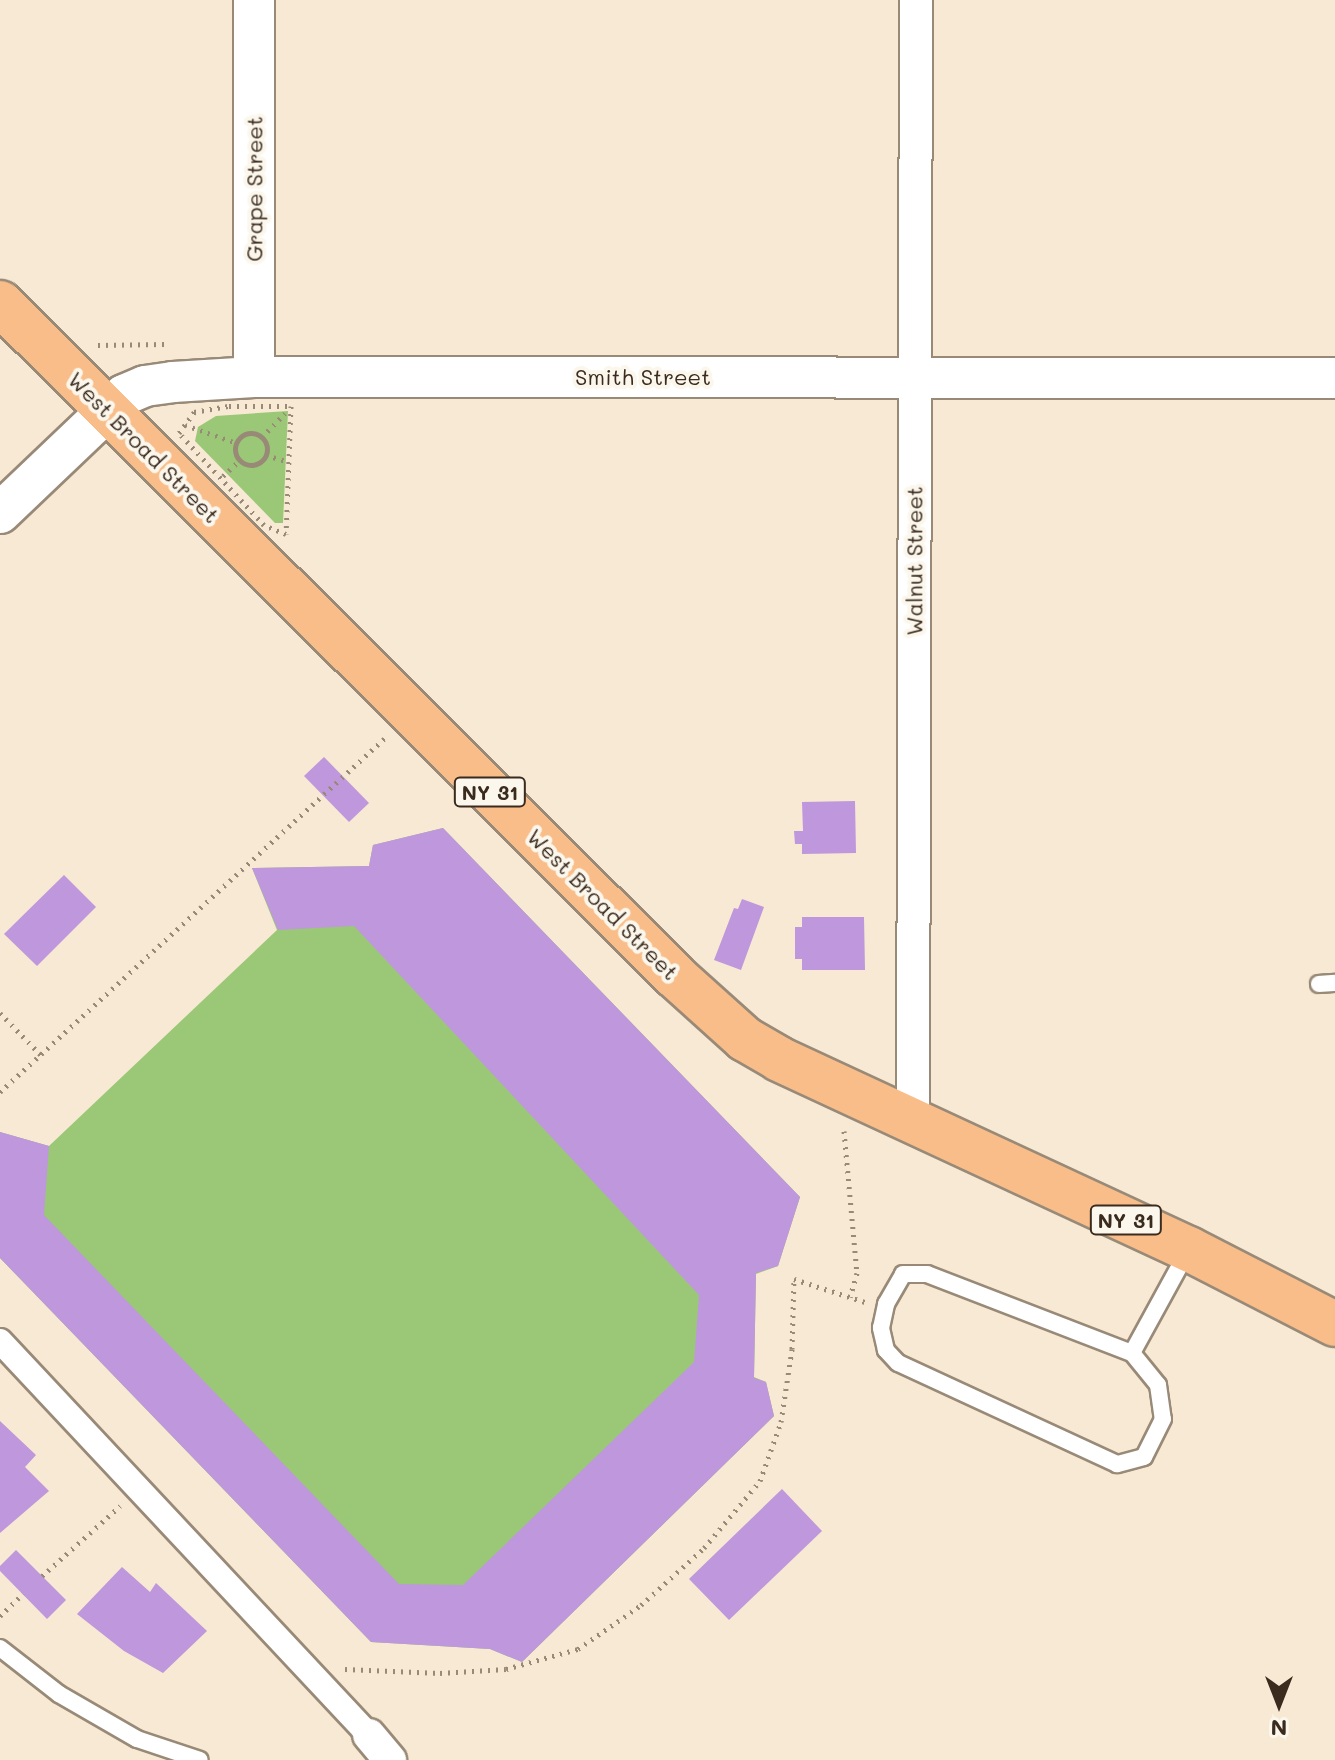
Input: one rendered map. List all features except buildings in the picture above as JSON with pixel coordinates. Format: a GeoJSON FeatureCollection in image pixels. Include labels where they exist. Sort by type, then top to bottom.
{"type":"FeatureCollection","features":[{"type":"Feature","properties":{"kind":"main road","name":"West Broad Street"},"geometry":{"type":"LineString","coordinates":[[0,303],[711,1010],[745,1039],[840,1088],[1189,1249],[1335,1324]]}},
{"type":"Feature","properties":{"kind":"street","name":"Grape Street"},"geometry":{"type":"LineString","coordinates":[[254,0],[254,377]]}},
{"type":"Feature","properties":{"kind":"street","name":"Walnut Street"},"geometry":{"type":"LineString","coordinates":[[913,1122],[916,0]]}},
{"type":"Feature","properties":{"kind":"street","name":"Smith Street"},"geometry":{"type":"LineString","coordinates":[[0,513],[106,409],[124,395],[145,386],[254,377],[1335,378]]}},
{"type":"Feature","properties":{"kind":"street"},"geometry":{"type":"LineString","coordinates":[[0,1341],[390,1760]]}},
{"type":"Feature","properties":{"kind":"lane"},"geometry":{"type":"LineString","coordinates":[[1132,1353],[1189,1249]]}},
{"type":"Feature","properties":{"kind":"lane"},"geometry":{"type":"LineString","coordinates":[[903,1274],[927,1274],[1132,1353],[1158,1385],[1163,1419],[1144,1457],[1117,1464],[898,1363],[886,1350],[881,1328],[886,1304],[903,1274]]}},
{"type":"Feature","properties":{"kind":"lane"},"geometry":{"type":"LineString","coordinates":[[0,1648],[59,1694],[137,1739],[200,1760]]}},
{"type":"Feature","properties":{"kind":"path"},"geometry":{"type":"LineString","coordinates":[[229,406],[291,406],[286,534],[264,525],[179,433],[194,412],[229,406]]}},
{"type":"Feature","properties":{"kind":"path"},"geometry":{"type":"LineString","coordinates":[[261,437],[291,406]]}},
{"type":"Feature","properties":{"kind":"path"},"geometry":{"type":"LineString","coordinates":[[184,425],[237,443]]}},
{"type":"Feature","properties":{"kind":"path"},"geometry":{"type":"LineString","coordinates":[[237,443],[249,434],[261,437],[266,444],[266,455]]}},
{"type":"Feature","properties":{"kind":"path"},"geometry":{"type":"LineString","coordinates":[[237,443],[240,460]]}},
{"type":"Feature","properties":{"kind":"path"},"geometry":{"type":"LineString","coordinates":[[240,460],[255,464],[266,455]]}},
{"type":"Feature","properties":{"kind":"path"},"geometry":{"type":"LineString","coordinates":[[266,455],[286,461]]}},
{"type":"Feature","properties":{"kind":"path"},"geometry":{"type":"LineString","coordinates":[[221,478],[240,460]]}},
{"type":"Feature","properties":{"kind":"path"},"geometry":{"type":"LineString","coordinates":[[0,1092],[325,797],[411,713]]}},
{"type":"Feature","properties":{"kind":"path"},"geometry":{"type":"LineString","coordinates":[[0,1013],[41,1055]]}},
{"type":"Feature","properties":{"kind":"path"},"geometry":{"type":"LineString","coordinates":[[840,1088],[857,1273],[850,1297]]}},
{"type":"Feature","properties":{"kind":"path"},"geometry":{"type":"LineString","coordinates":[[304,1667],[424,1672],[506,1669],[578,1649],[641,1605],[704,1548],[760,1481],[781,1422],[792,1349],[794,1279],[872,1304]]}},
{"type":"Feature","properties":{"kind":"path"},"geometry":{"type":"LineString","coordinates":[[42,1576],[138,1489]]}},
{"type":"Feature","properties":{"kind":"path"},"geometry":{"type":"LineString","coordinates":[[0,1616],[23,1594]]}},
{"type":"Feature","properties":{"kind":"green space"},"geometry":{"type":"Polygon","coordinates":[[[288,411],[283,523],[275,523],[195,441],[198,427],[216,416],[288,411]]]}},
{"type":"Feature","properties":{"kind":"green space"},"geometry":{"type":"Polygon","coordinates":[[[443,828],[800,1197],[778,1266],[756,1274],[754,1377],[766,1382],[774,1416],[522,1662],[490,1649],[371,1642],[0,1258],[0,1132],[49,1146],[277,930],[252,868],[369,866],[373,845],[443,828]]]}}]}
